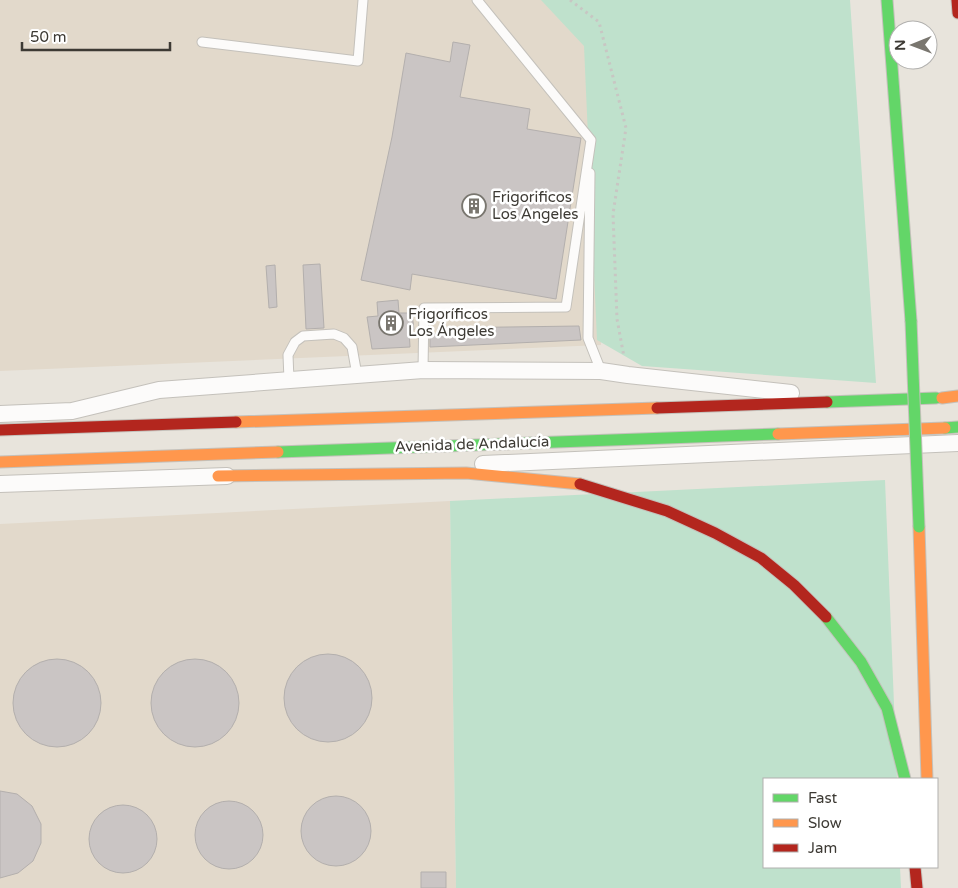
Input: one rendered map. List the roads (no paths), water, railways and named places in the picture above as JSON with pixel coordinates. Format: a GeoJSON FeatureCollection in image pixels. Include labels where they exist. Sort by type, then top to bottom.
{"type":"FeatureCollection","features":[{"type":"Feature","properties":{"kind":"main road"},"geometry":{"type":"LineString","coordinates":[[887,0],[911,321],[928,778]]}},
{"type":"Feature","properties":{"kind":"main road"},"geometry":{"type":"LineString","coordinates":[[957,0],[958,13]]}},
{"type":"Feature","properties":{"kind":"main road","name":"Avenida de Andalucía"},"geometry":{"type":"LineString","coordinates":[[0,428],[958,397]]}},
{"type":"Feature","properties":{"kind":"main road","name":"Avenida de Andalucía"},"geometry":{"type":"LineString","coordinates":[[0,462],[958,427]]}},
{"type":"Feature","properties":{"kind":"main road"},"geometry":{"type":"LineString","coordinates":[[218,476],[466,473],[586,484],[667,512],[715,533],[760,558],[794,585],[826,617],[860,662],[886,708],[905,778]]}},
{"type":"Feature","properties":{"kind":"main road"},"geometry":{"type":"LineString","coordinates":[[915,868],[916,888]]}},
{"type":"Feature","properties":{"kind":"street"},"geometry":{"type":"LineString","coordinates":[[0,428],[159,390],[423,370],[600,371],[858,400]]}},
{"type":"Feature","properties":{"kind":"street"},"geometry":{"type":"LineString","coordinates":[[0,414],[72,411]]}},
{"type":"Feature","properties":{"kind":"street","name":"Avenida de Andalucía"},"geometry":{"type":"LineString","coordinates":[[0,484],[218,476],[958,442]]}},
{"type":"Feature","properties":{"kind":"lane"},"geometry":{"type":"LineString","coordinates":[[202,42],[358,61],[363,0]]}},
{"type":"Feature","properties":{"kind":"lane"},"geometry":{"type":"LineString","coordinates":[[477,0],[591,140],[588,338],[600,371]]}},
{"type":"Feature","properties":{"kind":"lane"},"geometry":{"type":"LineString","coordinates":[[423,370],[424,308],[566,307],[591,140]]}},
{"type":"Feature","properties":{"kind":"lane"},"geometry":{"type":"LineString","coordinates":[[289,380],[288,354],[295,342],[303,336],[334,334],[344,338],[352,347],[357,375]]}},
{"type":"Feature","properties":{"kind":"place","name":"Frigorificos Los Angeles"},"geometry":{"type":"Point","coordinates":[474,206]}},
{"type":"Feature","properties":{"kind":"place","name":"Frigoríficos Los Ángeles"},"geometry":{"type":"Point","coordinates":[391,323]}}]}
